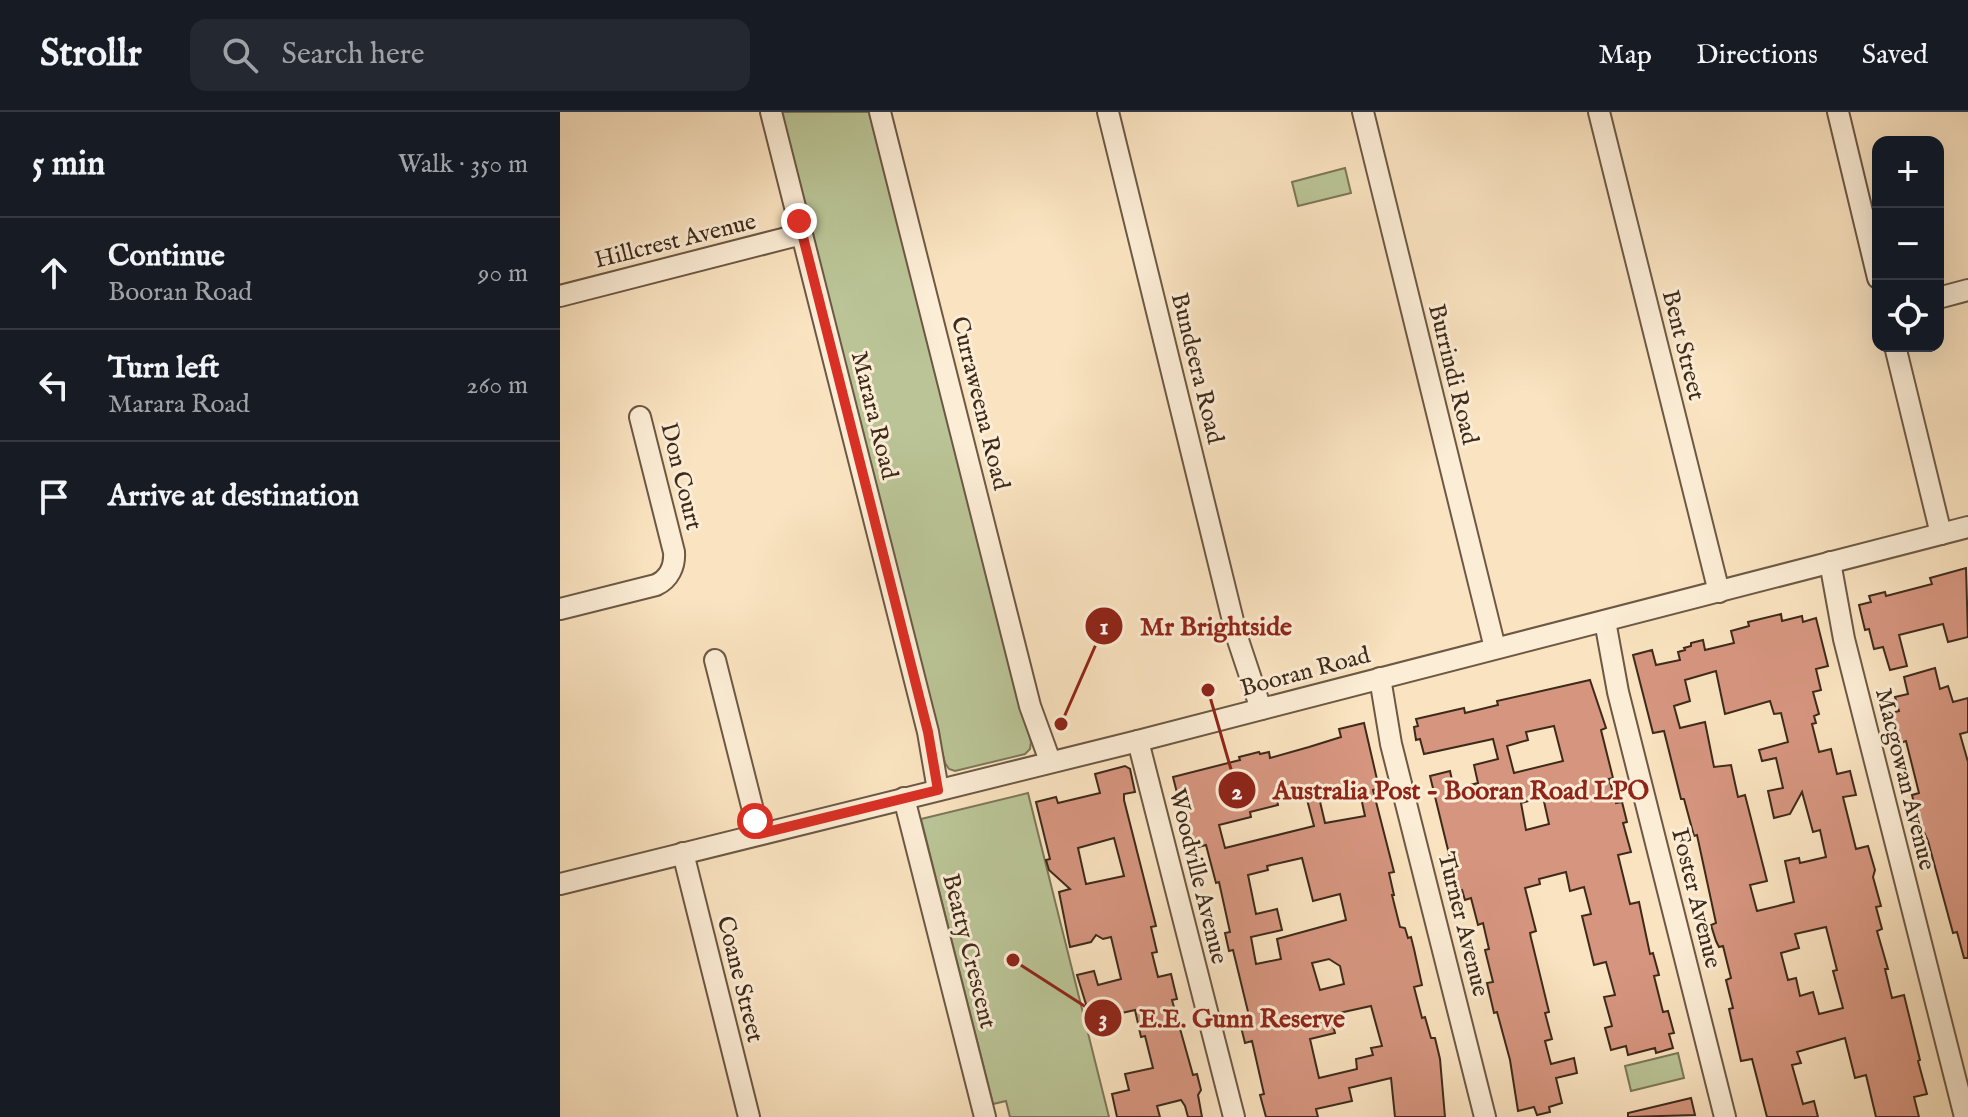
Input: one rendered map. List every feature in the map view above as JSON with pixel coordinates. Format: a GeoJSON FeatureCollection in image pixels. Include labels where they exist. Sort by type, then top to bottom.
{"type":"FeatureCollection","features":[{"type":"Feature","properties":{"kind":"street","name":"Marara Road"},"geometry":{"type":"LineString","coordinates":[[771,112],[943,788]]}},
{"type":"Feature","properties":{"kind":"street","name":"Curraweena Road"},"geometry":{"type":"LineString","coordinates":[[880,112],[1045,763]]}},
{"type":"Feature","properties":{"kind":"street","name":"Bundeera Road"},"geometry":{"type":"LineString","coordinates":[[1108,112],[1255,710]]}},
{"type":"Feature","properties":{"kind":"street","name":"Burrindi Road"},"geometry":{"type":"LineString","coordinates":[[1363,112],[1495,648]]}},
{"type":"Feature","properties":{"kind":"street","name":"Bent Street"},"geometry":{"type":"LineString","coordinates":[[1599,112],[1719,592]]}},
{"type":"Feature","properties":{"kind":"street"},"geometry":{"type":"LineString","coordinates":[[1838,112],[1872,253]]}},
{"type":"Feature","properties":{"kind":"street","name":"Hillcrest Avenue"},"geometry":{"type":"LineString","coordinates":[[560,296],[802,234]]}},
{"type":"Feature","properties":{"kind":"street"},"geometry":{"type":"LineString","coordinates":[[1944,296],[1968,290]]}},
{"type":"Feature","properties":{"kind":"street"},"geometry":{"type":"LineString","coordinates":[[1896,352],[1941,534]]}},
{"type":"Feature","properties":{"kind":"street","name":"Don Court"},"geometry":{"type":"LineString","coordinates":[[560,609],[656,585],[666,579],[673,567],[674,552],[640,417]]}},
{"type":"Feature","properties":{"kind":"street","name":"Booran Road"},"geometry":{"type":"LineString","coordinates":[[560,884],[1138,741],[1968,527]]}},
{"type":"Feature","properties":{"kind":"street","name":"Macgowan Avenue"},"geometry":{"type":"LineString","coordinates":[[1826,564],[1965,1117]]}},
{"type":"Feature","properties":{"kind":"street","name":"Foster Avenue"},"geometry":{"type":"LineString","coordinates":[[1600,622],[1600,644],[1618,692],[1725,1117]]}},
{"type":"Feature","properties":{"kind":"street"},"geometry":{"type":"LineString","coordinates":[[715,660],[759,834]]}},
{"type":"Feature","properties":{"kind":"street","name":"Turner Avenue"},"geometry":{"type":"LineString","coordinates":[[1375,680],[1485,1117]]}},
{"type":"Feature","properties":{"kind":"street","name":"Woodville Avenue"},"geometry":{"type":"LineString","coordinates":[[1138,741],[1234,1117]]}},
{"type":"Feature","properties":{"kind":"street","name":"Beatty Crescent"},"geometry":{"type":"LineString","coordinates":[[904,798],[985,1117]]}},
{"type":"Feature","properties":{"kind":"street","name":"Coane Street"},"geometry":{"type":"LineString","coordinates":[[683,853],[749,1117]]}},
{"type":"Feature","properties":{"kind":"green space"},"geometry":{"type":"Polygon","coordinates":[[[779,112],[871,112],[1031,742],[1025,754],[955,771],[945,763],[779,112]]]}},
{"type":"Feature","properties":{"kind":"green space"},"geometry":{"type":"Polygon","coordinates":[[[1345,168],[1351,193],[1298,206],[1292,182],[1345,168]]]}},
{"type":"Feature","properties":{"kind":"green space"},"geometry":{"type":"Polygon","coordinates":[[[1028,793],[1109,1117],[1010,1117],[1006,1101],[993,1104],[921,819],[1028,793]]]}},
{"type":"Feature","properties":{"kind":"green space"},"geometry":{"type":"Polygon","coordinates":[[[1678,1053],[1684,1078],[1631,1091],[1625,1066],[1678,1053]]]}},
{"type":"Feature","properties":{"kind":"building"},"geometry":{"type":"Polygon","coordinates":[[[1966,568],[1968,637],[1948,642],[1943,624],[1899,635],[1907,666],[1890,670],[1883,647],[1874,649],[1859,605],[1871,602],[1869,596],[1885,592],[1886,596],[1932,584],[1930,578],[1966,568]]]}},
{"type":"Feature","properties":{"kind":"building"},"geometry":{"type":"Polygon","coordinates":[[[1781,614],[1782,621],[1802,616],[1803,622],[1816,618],[1828,666],[1816,669],[1821,690],[1813,692],[1819,714],[1814,716],[1816,723],[1812,724],[1819,752],[1831,749],[1837,774],[1850,771],[1856,795],[1843,797],[1856,849],[1868,846],[1875,870],[1873,877],[1881,906],[1876,907],[1882,929],[1877,931],[1888,969],[1885,969],[1892,998],[1904,995],[1927,1094],[1914,1097],[1919,1117],[1876,1117],[1866,1075],[1855,1078],[1845,1038],[1797,1052],[1801,1063],[1792,1065],[1803,1104],[1814,1101],[1818,1117],[1767,1117],[1752,1059],[1741,1061],[1729,1009],[1733,1008],[1726,980],[1731,978],[1723,946],[1719,947],[1711,925],[1716,923],[1697,835],[1694,836],[1684,799],[1681,799],[1664,731],[1653,733],[1633,655],[1652,650],[1656,665],[1680,660],[1678,652],[1691,646],[1691,643],[1703,640],[1705,650],[1734,643],[1731,631],[1749,626],[1748,622],[1781,614]],[[1716,671],[1685,680],[1690,701],[1674,706],[1680,728],[1705,722],[1714,767],[1731,765],[1738,797],[1745,795],[1767,881],[1750,885],[1757,911],[1794,902],[1785,861],[1799,858],[1800,863],[1826,857],[1820,830],[1813,832],[1802,792],[1790,814],[1774,818],[1768,791],[1783,788],[1776,758],[1762,761],[1759,750],[1788,742],[1781,713],[1774,714],[1770,701],[1725,714],[1716,671]],[[1826,927],[1795,934],[1799,948],[1781,953],[1788,980],[1796,978],[1800,996],[1813,992],[1819,1014],[1843,1008],[1826,927]]]}},
{"type":"Feature","properties":{"kind":"building"},"geometry":{"type":"Polygon","coordinates":[[[1935,668],[1940,689],[1948,686],[1953,702],[1968,698],[1968,732],[1960,734],[1968,762],[1968,958],[1964,958],[1957,932],[1953,933],[1912,795],[1919,793],[1906,741],[1900,743],[1891,713],[1899,711],[1895,697],[1908,694],[1904,677],[1935,668]]]}},
{"type":"Feature","properties":{"kind":"building"},"geometry":{"type":"Polygon","coordinates":[[[1590,680],[1606,728],[1601,730],[1613,778],[1609,779],[1616,803],[1622,802],[1627,822],[1623,823],[1631,852],[1618,855],[1630,904],[1639,902],[1650,954],[1653,953],[1659,975],[1654,976],[1663,1012],[1668,1011],[1674,1033],[1669,1034],[1673,1048],[1656,1053],[1655,1048],[1628,1055],[1626,1046],[1611,1050],[1605,1028],[1612,1026],[1604,997],[1615,995],[1606,962],[1594,965],[1582,916],[1591,914],[1584,887],[1570,891],[1566,872],[1539,879],[1540,884],[1525,888],[1536,931],[1530,933],[1549,1012],[1545,1013],[1552,1039],[1545,1041],[1551,1064],[1574,1058],[1577,1073],[1556,1078],[1562,1103],[1549,1107],[1550,1112],[1537,1115],[1534,1107],[1518,1111],[1510,1060],[1487,983],[1493,982],[1485,950],[1489,949],[1483,923],[1478,925],[1471,898],[1465,900],[1462,890],[1458,891],[1430,776],[1450,771],[1454,789],[1478,783],[1474,765],[1498,759],[1493,739],[1424,754],[1420,739],[1416,740],[1414,727],[1418,726],[1416,719],[1464,708],[1465,713],[1498,705],[1497,701],[1590,680]],[[1554,726],[1526,732],[1528,740],[1507,746],[1514,773],[1563,761],[1554,726]],[[1543,797],[1521,803],[1526,830],[1549,824],[1543,797]]]}},
{"type":"Feature","properties":{"kind":"building"},"geometry":{"type":"Polygon","coordinates":[[[1364,723],[1379,788],[1373,790],[1394,872],[1389,873],[1392,895],[1400,927],[1405,928],[1408,938],[1411,937],[1414,949],[1422,985],[1414,987],[1422,1018],[1425,1017],[1431,1038],[1435,1038],[1445,1117],[1395,1117],[1391,1078],[1349,1088],[1352,1101],[1316,1109],[1318,1117],[1266,1117],[1252,1041],[1245,1043],[1241,1027],[1251,1024],[1233,950],[1229,951],[1225,933],[1230,932],[1219,882],[1216,883],[1206,845],[1191,849],[1173,777],[1259,752],[1269,752],[1270,758],[1309,747],[1341,737],[1339,729],[1364,723]],[[1353,784],[1318,793],[1325,823],[1365,816],[1360,793],[1355,794],[1353,784]],[[1305,792],[1277,800],[1278,805],[1250,812],[1251,817],[1219,825],[1225,848],[1314,826],[1305,792]],[[1302,858],[1267,866],[1268,870],[1248,875],[1256,914],[1277,909],[1282,930],[1251,937],[1256,964],[1281,959],[1277,939],[1346,920],[1340,894],[1313,901],[1302,858]],[[1329,959],[1312,963],[1320,990],[1344,984],[1340,966],[1329,959]],[[1371,1006],[1330,1015],[1335,1033],[1310,1039],[1319,1078],[1357,1069],[1356,1059],[1373,1055],[1371,1048],[1382,1046],[1371,1006]]]}},
{"type":"Feature","properties":{"kind":"building"},"geometry":{"type":"Polygon","coordinates":[[[1125,766],[1130,769],[1135,792],[1124,794],[1124,800],[1156,926],[1151,927],[1157,952],[1152,953],[1158,977],[1171,974],[1177,999],[1172,1000],[1193,1075],[1197,1074],[1201,1090],[1198,1095],[1202,1117],[1188,1117],[1181,1100],[1157,1106],[1160,1117],[1117,1117],[1112,1094],[1129,1090],[1125,1074],[1153,1068],[1145,1036],[1141,1037],[1135,1010],[1100,1018],[1099,1012],[1089,1014],[1077,975],[1094,971],[1098,985],[1121,979],[1111,937],[1103,939],[1096,935],[1091,942],[1070,947],[1059,892],[1070,889],[1049,870],[1046,860],[1050,859],[1036,802],[1056,797],[1058,803],[1100,793],[1095,774],[1125,766]],[[1114,838],[1078,848],[1086,884],[1124,876],[1114,838]]]}},
{"type":"Feature","properties":{"kind":"building"},"geometry":{"type":"Polygon","coordinates":[[[1691,1098],[1695,1115],[1628,1117],[1628,1113],[1691,1098]]]}},
{"type":"Feature","properties":{"kind":"place","name":"Australia Post - Booran Road LPO"},"geometry":{"type":"Point","coordinates":[1208,690]}},
{"type":"Feature","properties":{"kind":"place","name":"Mr Brightside"},"geometry":{"type":"Point","coordinates":[1061,724]}},
{"type":"Feature","properties":{"kind":"place","name":"E.E. Gunn Reserve"},"geometry":{"type":"Point","coordinates":[1013,960]}},
{"type":"Feature","properties":{"kind":"route"},"geometry":{"type":"LineString","coordinates":[[755,821],[759,834],[938,790],[928,732],[799,221]]}}]}
